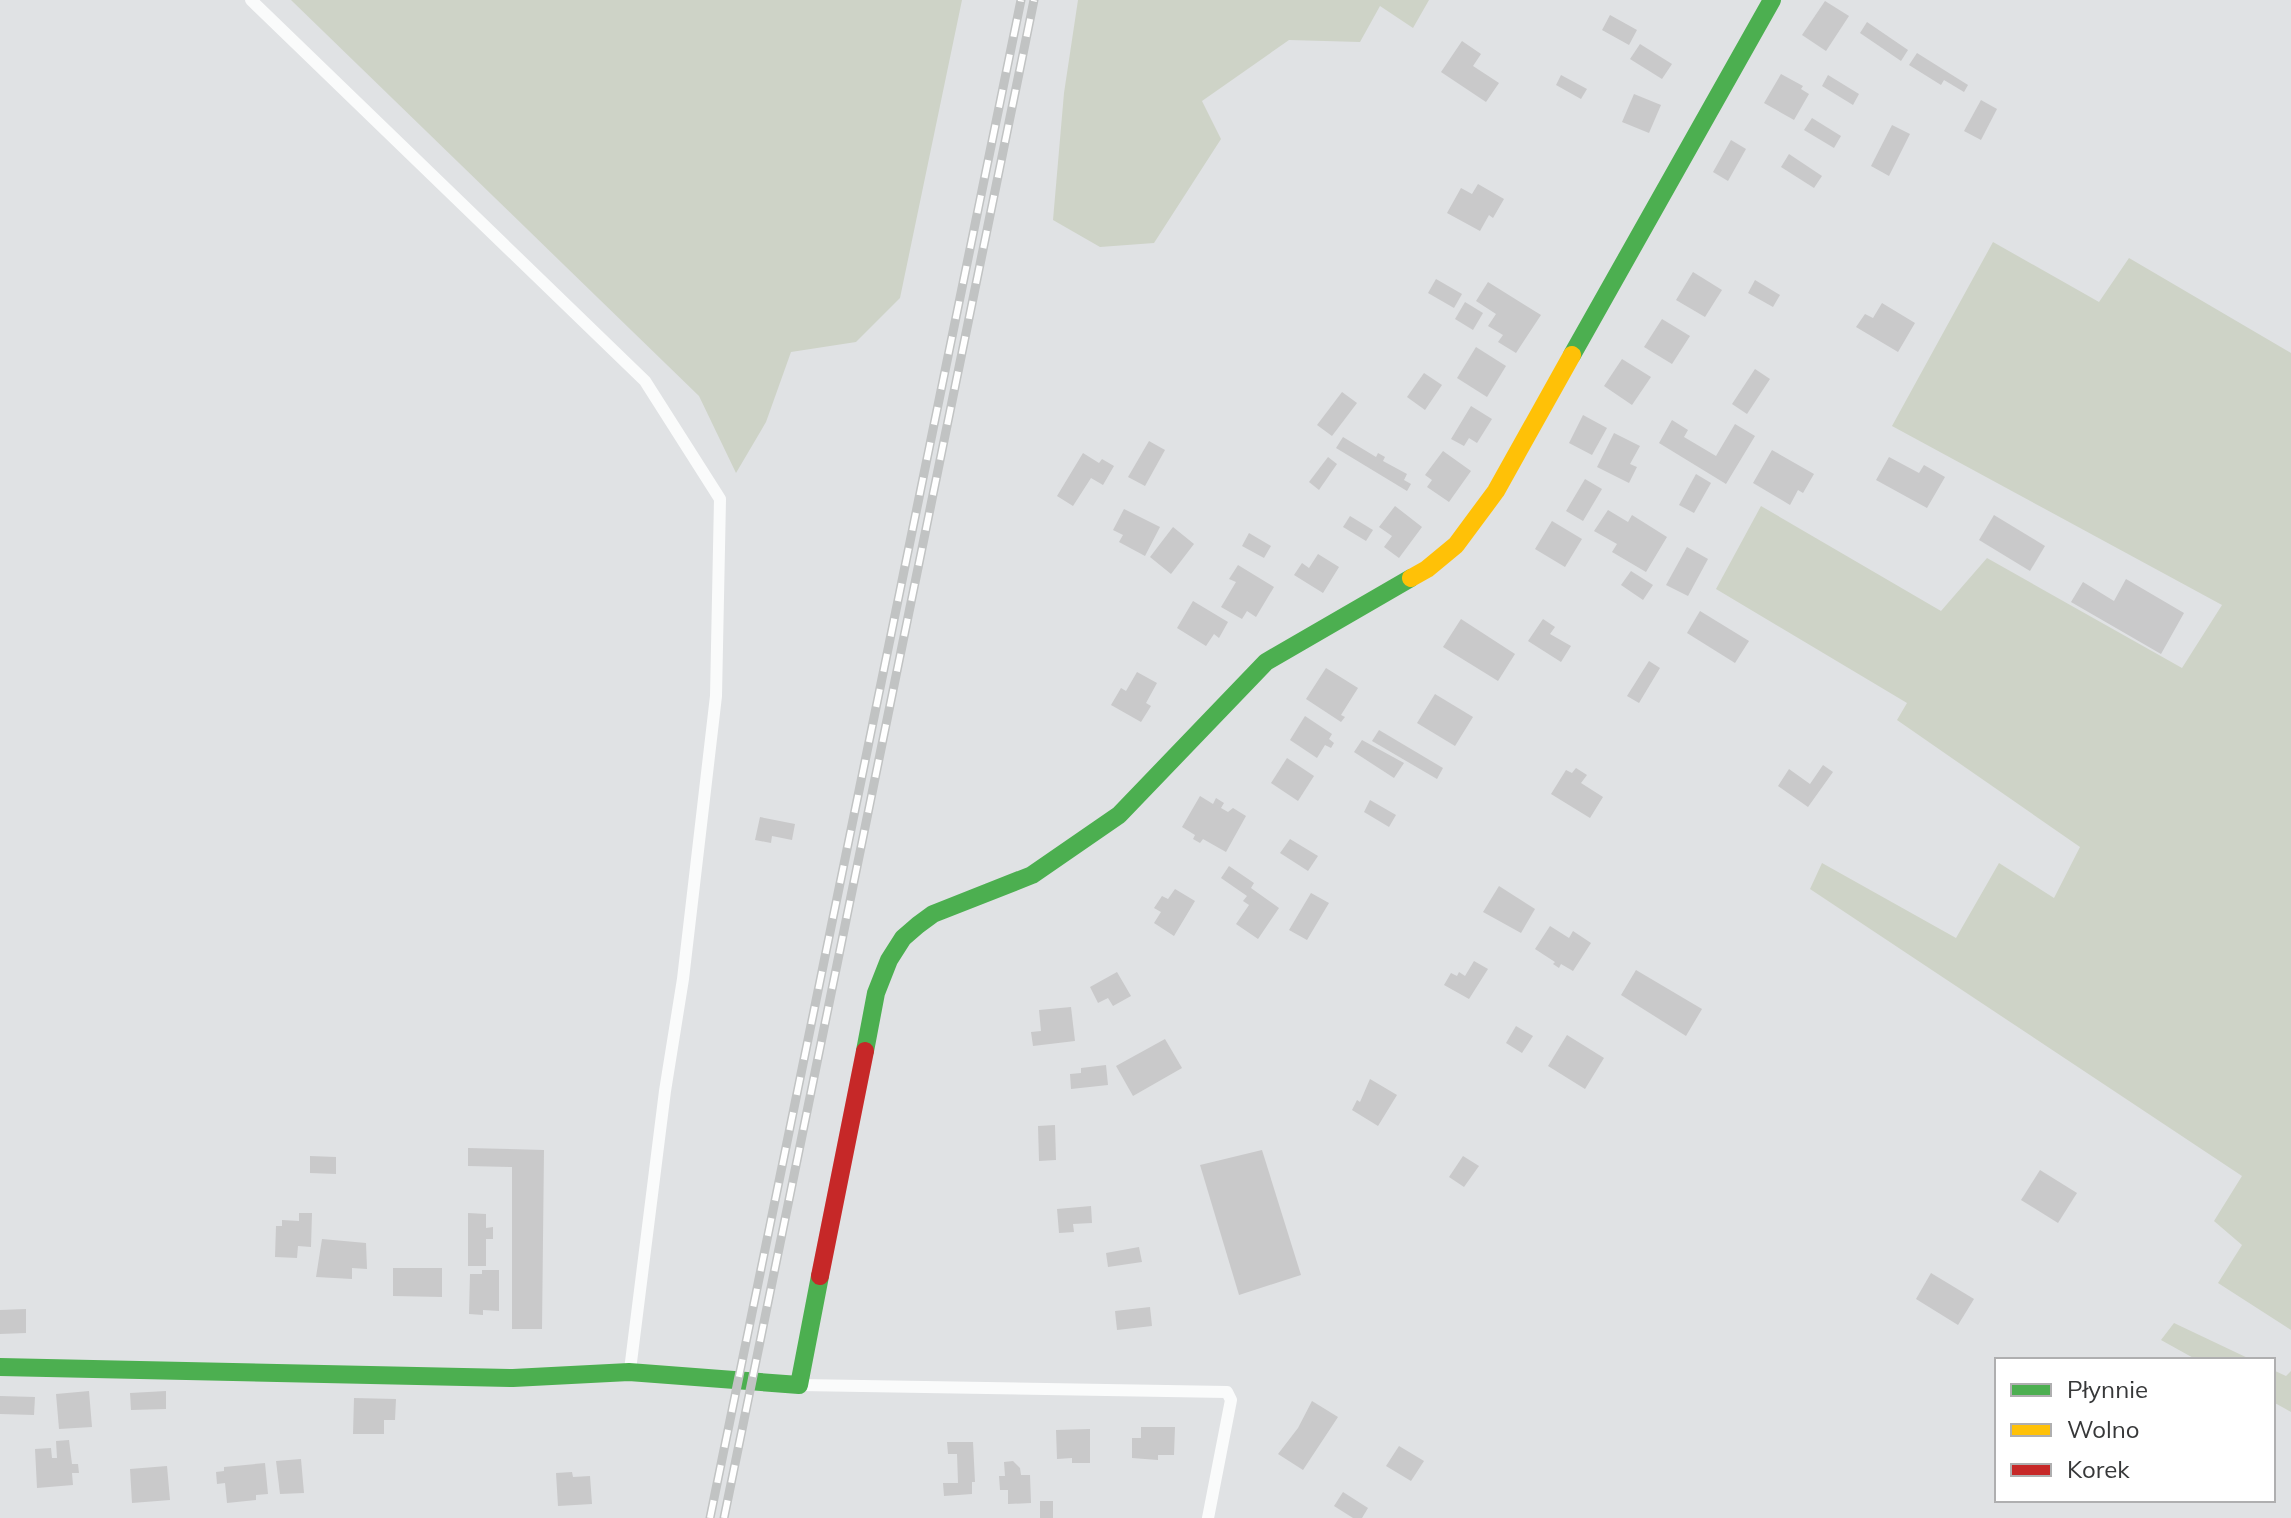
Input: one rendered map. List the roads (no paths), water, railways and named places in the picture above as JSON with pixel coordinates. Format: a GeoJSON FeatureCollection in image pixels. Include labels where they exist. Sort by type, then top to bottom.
{"type":"FeatureCollection","features":[{"type":"Feature","properties":{"kind":"street"},"geometry":{"type":"LineString","coordinates":[[0,1367],[513,1378],[629,1372],[799,1385],[876,993],[889,960],[903,938],[933,914],[1032,875],[1119,815],[1266,662],[1427,569],[1456,545],[1496,491],[1772,0]]}},
{"type":"Feature","properties":{"kind":"lane"},"geometry":{"type":"LineString","coordinates":[[251,0],[645,381],[720,499],[716,696],[683,979],[665,1091],[629,1372]]}},
{"type":"Feature","properties":{"kind":"lane"},"geometry":{"type":"LineString","coordinates":[[799,1385],[1227,1392],[1231,1400],[1208,1518]]}},
{"type":"Feature","properties":{"kind":"railway"},"geometry":{"type":"LineString","coordinates":[[710,1518],[1021,0]]}},
{"type":"Feature","properties":{"kind":"railway"},"geometry":{"type":"LineString","coordinates":[[724,1518],[1034,0]]}}]}
